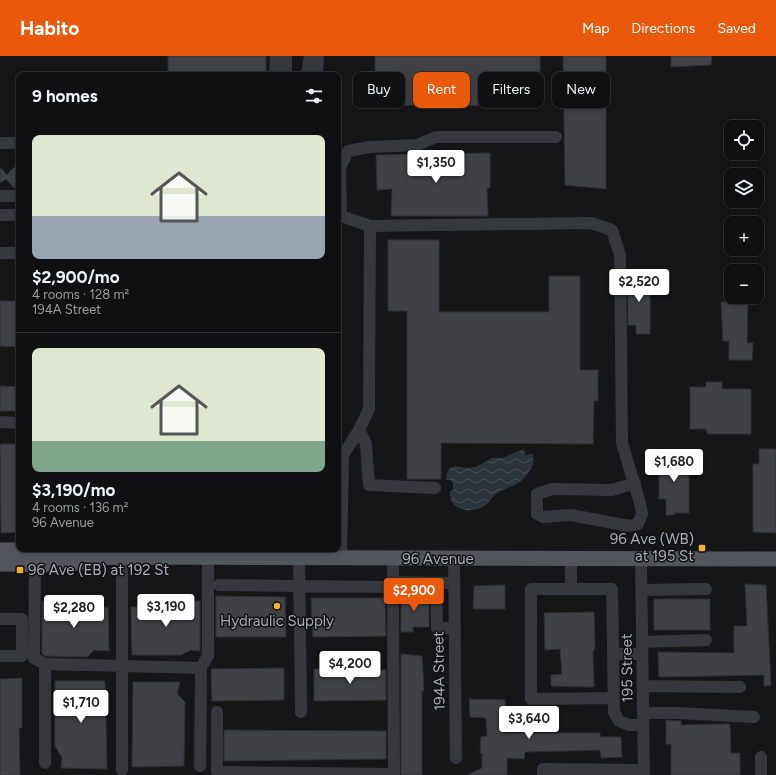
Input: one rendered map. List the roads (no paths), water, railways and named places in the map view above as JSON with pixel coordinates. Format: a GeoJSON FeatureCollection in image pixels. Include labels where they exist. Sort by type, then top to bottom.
{"type":"FeatureCollection","features":[{"type":"Feature","properties":{"kind":"main road","name":"96 Avenue"},"geometry":{"type":"LineString","coordinates":[[0,550],[16,550]]}},
{"type":"Feature","properties":{"kind":"main road","name":"96 Avenue"},"geometry":{"type":"LineString","coordinates":[[76,552],[99,558],[124,560],[208,558],[255,554],[299,558],[341,559],[776,559]]}},
{"type":"Feature","properties":{"kind":"main road","name":"96 Avenue"},"geometry":{"type":"LineString","coordinates":[[0,564],[69,565],[99,558]]}},
{"type":"Feature","properties":{"kind":"street"},"geometry":{"type":"LineString","coordinates":[[276,56],[276,72]]}},
{"type":"Feature","properties":{"kind":"street"},"geometry":{"type":"LineString","coordinates":[[286,56],[286,72]]}},
{"type":"Feature","properties":{"kind":"street"},"geometry":{"type":"LineString","coordinates":[[307,72],[310,56]]}},
{"type":"Feature","properties":{"kind":"street"},"geometry":{"type":"LineString","coordinates":[[317,72],[318,56]]}},
{"type":"Feature","properties":{"kind":"street"},"geometry":{"type":"LineString","coordinates":[[341,166],[348,151],[370,147],[417,144],[436,137],[556,137]]}},
{"type":"Feature","properties":{"kind":"street"},"geometry":{"type":"LineString","coordinates":[[0,143],[16,143]]}},
{"type":"Feature","properties":{"kind":"street"},"geometry":{"type":"LineString","coordinates":[[0,196],[16,196]]}},
{"type":"Feature","properties":{"kind":"street"},"geometry":{"type":"LineString","coordinates":[[0,215],[16,215]]}},
{"type":"Feature","properties":{"kind":"street"},"geometry":{"type":"LineString","coordinates":[[341,216],[370,226],[591,223],[612,230],[620,254],[622,442],[635,483],[642,514],[638,524],[629,526],[571,515],[543,517],[537,514],[537,494],[552,489],[612,490],[635,483]]}},
{"type":"Feature","properties":{"kind":"street"},"geometry":{"type":"LineString","coordinates":[[341,559],[343,455],[370,409],[370,226]]}},
{"type":"Feature","properties":{"kind":"street"},"geometry":{"type":"LineString","coordinates":[[0,253],[16,253]]}},
{"type":"Feature","properties":{"kind":"street"},"geometry":{"type":"LineString","coordinates":[[0,422],[16,423]]}},
{"type":"Feature","properties":{"kind":"street"},"geometry":{"type":"LineString","coordinates":[[359,430],[366,444],[369,486],[435,488]]}},
{"type":"Feature","properties":{"kind":"street"},"geometry":{"type":"LineString","coordinates":[[200,766],[201,668],[208,656],[208,558]]}},
{"type":"Feature","properties":{"kind":"street"},"geometry":{"type":"LineString","coordinates":[[299,558],[301,712]]}},
{"type":"Feature","properties":{"kind":"street"},"geometry":{"type":"LineString","coordinates":[[217,712],[216,772],[394,774],[393,559]]}},
{"type":"Feature","properties":{"kind":"street","name":"194A Street"},"geometry":{"type":"LineString","coordinates":[[454,559],[456,758]]}},
{"type":"Feature","properties":{"kind":"street"},"geometry":{"type":"LineString","coordinates":[[122,770],[124,560]]}},
{"type":"Feature","properties":{"kind":"street"},"geometry":{"type":"LineString","coordinates":[[571,560],[571,589]]}},
{"type":"Feature","properties":{"kind":"street","name":"195 Street"},"geometry":{"type":"LineString","coordinates":[[641,560],[644,772]]}},
{"type":"Feature","properties":{"kind":"street"},"geometry":{"type":"LineString","coordinates":[[35,565],[34,658],[45,664],[201,668]]}},
{"type":"Feature","properties":{"kind":"street"},"geometry":{"type":"LineString","coordinates":[[436,583],[437,628],[455,628]]}},
{"type":"Feature","properties":{"kind":"street"},"geometry":{"type":"LineString","coordinates":[[219,585],[299,586],[454,583]]}},
{"type":"Feature","properties":{"kind":"street"},"geometry":{"type":"LineString","coordinates":[[613,698],[531,699],[531,589],[612,588],[613,698],[614,712],[619,721],[629,725],[643,719],[677,713],[754,717]]}},
{"type":"Feature","properties":{"kind":"street"},"geometry":{"type":"LineString","coordinates":[[642,590],[706,589]]}},
{"type":"Feature","properties":{"kind":"street"},"geometry":{"type":"LineString","coordinates":[[0,619],[22,619],[22,656],[0,656]]}},
{"type":"Feature","properties":{"kind":"street"},"geometry":{"type":"LineString","coordinates":[[613,654],[642,648],[706,640]]}},
{"type":"Feature","properties":{"kind":"street"},"geometry":{"type":"LineString","coordinates":[[44,763],[45,664]]}},
{"type":"Feature","properties":{"kind":"street"},"geometry":{"type":"LineString","coordinates":[[643,686],[740,686]]}},
{"type":"Feature","properties":{"kind":"street"},"geometry":{"type":"LineString","coordinates":[[761,757],[761,775]]}},
{"type":"Feature","properties":{"kind":"street"},"geometry":{"type":"LineString","coordinates":[[543,775],[543,769],[644,772]]}},
{"type":"Feature","properties":{"kind":"water"},"geometry":{"type":"Polygon","coordinates":[[[524,449],[525,455],[533,454],[533,463],[529,472],[520,482],[499,492],[486,505],[474,510],[462,509],[453,503],[450,498],[450,491],[453,490],[453,483],[450,480],[446,480],[447,473],[450,468],[455,466],[466,468],[476,467],[492,458],[502,458],[524,449]]]}},
{"type":"Feature","properties":{"kind":"place","name":"96 Ave (WB) at 195 St"},"geometry":{"type":"Point","coordinates":[702,548]}},
{"type":"Feature","properties":{"kind":"place","name":"96 Ave (EB) at 192 St"},"geometry":{"type":"Point","coordinates":[20,570]}},
{"type":"Feature","properties":{"kind":"place","name":"Hydraulic Supply"},"geometry":{"type":"Point","coordinates":[277,606]}}]}
